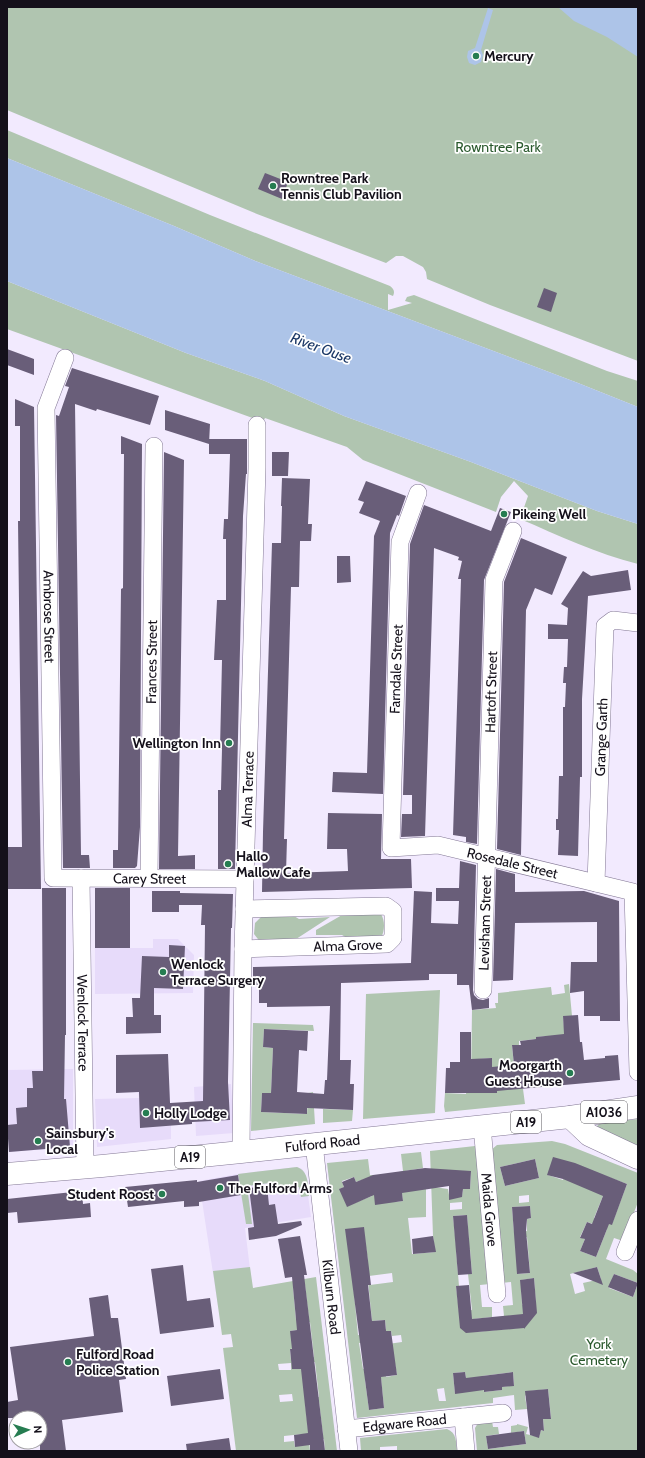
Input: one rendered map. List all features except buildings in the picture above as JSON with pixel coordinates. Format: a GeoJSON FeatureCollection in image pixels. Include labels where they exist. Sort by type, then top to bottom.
{"type":"FeatureCollection","features":[{"type":"Feature","properties":{"kind":"main road","name":"Fulford Road"},"geometry":{"type":"LineString","coordinates":[[7,1174],[241,1152],[570,1117],[638,1107]]}},
{"type":"Feature","properties":{"kind":"main road"},"geometry":{"type":"LineString","coordinates":[[570,1117],[589,1135],[638,1158]]}},
{"type":"Feature","properties":{"kind":"street","name":"Ambrose Street"},"geometry":{"type":"LineString","coordinates":[[53,878],[46,408],[65,358]]}},
{"type":"Feature","properties":{"kind":"street","name":"Alma Terrace"},"geometry":{"type":"LineString","coordinates":[[241,1152],[243,949],[257,426]]}},
{"type":"Feature","properties":{"kind":"street","name":"Frances Street"},"geometry":{"type":"LineString","coordinates":[[149,878],[154,446]]}},
{"type":"Feature","properties":{"kind":"street","name":"Farndale Street"},"geometry":{"type":"LineString","coordinates":[[391,848],[400,542],[418,493]]}},
{"type":"Feature","properties":{"kind":"street","name":"Hartoft Street"},"geometry":{"type":"LineString","coordinates":[[486,856],[494,580],[513,532]]}},
{"type":"Feature","properties":{"kind":"street","name":"Grange Garth"},"geometry":{"type":"LineString","coordinates":[[596,883],[605,626],[612,620],[638,623]]}},
{"type":"Feature","properties":{"kind":"street","name":"Rosedale Street"},"geometry":{"type":"LineString","coordinates":[[391,848],[438,845],[633,892],[638,1072]]}},
{"type":"Feature","properties":{"kind":"street","name":"Levisham Street"},"geometry":{"type":"LineString","coordinates":[[483,990],[486,856]]}},
{"type":"Feature","properties":{"kind":"street","name":"Carey Street"},"geometry":{"type":"LineString","coordinates":[[53,878],[246,879]]}},
{"type":"Feature","properties":{"kind":"street","name":"Wenlock Terrace"},"geometry":{"type":"LineString","coordinates":[[81,878],[85,1167]]}},
{"type":"Feature","properties":{"kind":"street","name":"Alma Grove"},"geometry":{"type":"LineString","coordinates":[[243,949],[387,944],[393,938],[393,911],[386,906],[244,909]]}},
{"type":"Feature","properties":{"kind":"street","name":"Maida Grove"},"geometry":{"type":"LineString","coordinates":[[482,1126],[497,1294]]}},
{"type":"Feature","properties":{"kind":"street","name":"Kilburn Road"},"geometry":{"type":"LineString","coordinates":[[314,1144],[349,1451]]}},
{"type":"Feature","properties":{"kind":"street"},"geometry":{"type":"LineString","coordinates":[[625,1252],[638,1220]]}},
{"type":"Feature","properties":{"kind":"street","name":"Edgware Road"},"geometry":{"type":"LineString","coordinates":[[346,1429],[503,1413]]}},
{"type":"Feature","properties":{"kind":"street","name":"Edgware Road"},"geometry":{"type":"LineString","coordinates":[[463,1417],[466,1451]]}},
{"type":"Feature","properties":{"kind":"shaded area"},"geometry":{"type":"Polygon","coordinates":[[[153,939],[178,939],[194,955],[193,993],[95,994],[95,948],[153,948],[153,939]]]}},
{"type":"Feature","properties":{"kind":"shaded area"},"geometry":{"type":"Polygon","coordinates":[[[73,1069],[73,1147],[9,1152],[7,1070],[73,1069]]]}},
{"type":"Feature","properties":{"kind":"shaded area"},"geometry":{"type":"Polygon","coordinates":[[[169,1084],[171,1139],[97,1147],[95,1099],[139,1098],[138,1087],[169,1084]]]}},
{"type":"Feature","properties":{"kind":"shaded area"},"geometry":{"type":"Polygon","coordinates":[[[231,1084],[234,1133],[196,1136],[194,1087],[231,1084]]]}},
{"type":"Feature","properties":{"kind":"shaded area"},"geometry":{"type":"Polygon","coordinates":[[[297,1167],[302,1169],[305,1173],[311,1217],[245,1228],[254,1302],[218,1306],[199,1181],[238,1174],[297,1167]]]}},
{"type":"Feature","properties":{"kind":"green space","name":"Rowntree Park"},"geometry":{"type":"Polygon","coordinates":[[[7,7],[638,7],[638,361],[490,305],[427,279],[426,272],[423,267],[403,256],[396,256],[386,263],[257,214],[7,110],[7,7]]]}},
{"type":"Feature","properties":{"kind":"green space"},"geometry":{"type":"Polygon","coordinates":[[[7,130],[210,215],[390,286],[394,293],[393,296],[388,294],[388,310],[412,303],[405,301],[407,297],[414,295],[607,371],[638,381],[638,407],[253,260],[7,158],[7,130]]]}},
{"type":"Feature","properties":{"kind":"green space"},"geometry":{"type":"Polygon","coordinates":[[[7,281],[186,353],[265,381],[344,416],[471,462],[597,511],[638,524],[638,564],[593,550],[520,519],[528,496],[514,481],[501,497],[496,512],[363,460],[347,447],[265,418],[263,422],[7,329],[7,281]]]}},
{"type":"Feature","properties":{"kind":"green space"},"geometry":{"type":"Polygon","coordinates":[[[349,911],[381,914],[384,926],[381,938],[352,941],[342,935],[316,935],[316,930],[349,911]]]}},
{"type":"Feature","properties":{"kind":"green space"},"geometry":{"type":"Polygon","coordinates":[[[289,913],[299,919],[330,917],[290,943],[261,943],[254,934],[255,923],[264,914],[289,913]]]}},
{"type":"Feature","properties":{"kind":"green space"},"geometry":{"type":"Polygon","coordinates":[[[569,984],[572,1016],[563,1016],[565,1038],[547,1040],[547,1036],[519,1041],[519,1045],[512,1046],[514,1065],[505,1066],[523,1089],[525,1104],[445,1112],[445,1093],[466,1094],[467,1082],[471,1081],[472,1010],[496,1008],[495,1003],[498,1003],[498,993],[551,987],[552,995],[565,993],[564,985],[569,984]],[[492,1058],[479,1059],[479,1068],[474,1068],[475,1093],[497,1093],[495,1067],[492,1067],[492,1058]]]}},
{"type":"Feature","properties":{"kind":"green space"},"geometry":{"type":"Polygon","coordinates":[[[440,990],[435,1113],[363,1119],[366,994],[440,990]]]}},
{"type":"Feature","properties":{"kind":"green space"},"geometry":{"type":"Polygon","coordinates":[[[253,1023],[313,1025],[314,1031],[264,1029],[263,1047],[273,1048],[271,1093],[262,1093],[261,1112],[307,1114],[308,1093],[313,1092],[315,1124],[251,1131],[253,1023]]]}},
{"type":"Feature","properties":{"kind":"green space"},"geometry":{"type":"Polygon","coordinates":[[[323,1109],[353,1110],[352,1121],[323,1123],[323,1109]]]}},
{"type":"Feature","properties":{"kind":"green space"},"geometry":{"type":"Polygon","coordinates":[[[638,1119],[638,1147],[597,1129],[597,1126],[600,1123],[638,1119]]]}},
{"type":"Feature","properties":{"kind":"green space","name":"York Cemetery"},"geometry":{"type":"Polygon","coordinates":[[[552,1141],[565,1144],[638,1173],[638,1202],[623,1241],[614,1238],[606,1259],[633,1270],[638,1274],[638,1283],[638,1451],[477,1451],[475,1428],[478,1423],[492,1421],[493,1427],[498,1427],[499,1434],[486,1436],[488,1449],[526,1444],[524,1431],[511,1433],[511,1426],[517,1424],[528,1427],[526,1434],[539,1437],[541,1430],[544,1431],[543,1419],[551,1418],[548,1389],[530,1391],[525,1396],[527,1409],[515,1410],[514,1395],[493,1398],[493,1403],[357,1418],[327,1163],[368,1159],[370,1175],[376,1175],[395,1202],[403,1201],[399,1172],[403,1171],[401,1154],[421,1152],[423,1168],[405,1171],[426,1189],[426,1217],[408,1218],[412,1254],[435,1252],[433,1236],[430,1151],[475,1146],[479,1149],[490,1284],[480,1285],[482,1307],[492,1307],[492,1317],[474,1319],[475,1332],[518,1328],[504,1316],[503,1306],[513,1305],[511,1282],[502,1283],[491,1150],[497,1145],[552,1141]],[[535,1159],[500,1167],[505,1186],[539,1178],[535,1159]],[[568,1162],[548,1175],[563,1180],[568,1162]],[[471,1172],[434,1187],[448,1189],[449,1195],[462,1196],[463,1189],[470,1189],[471,1172]],[[603,1175],[605,1191],[594,1218],[612,1224],[627,1184],[603,1175]],[[354,1177],[342,1181],[344,1187],[340,1189],[347,1206],[372,1196],[365,1179],[356,1182],[354,1177]],[[529,1195],[519,1196],[519,1203],[529,1202],[529,1195]],[[462,1202],[450,1203],[450,1210],[462,1209],[462,1202]],[[530,1206],[512,1207],[514,1232],[527,1231],[527,1219],[531,1218],[530,1206]],[[467,1215],[453,1216],[456,1245],[469,1244],[467,1215]],[[587,1222],[580,1237],[585,1239],[580,1251],[596,1257],[607,1229],[587,1222]],[[363,1227],[350,1264],[368,1261],[363,1227]],[[527,1237],[515,1238],[518,1274],[530,1273],[527,1237]],[[470,1249],[456,1250],[459,1286],[456,1286],[459,1311],[472,1310],[468,1274],[472,1274],[470,1249]],[[597,1267],[570,1274],[575,1294],[585,1291],[583,1283],[601,1279],[597,1267]],[[392,1273],[369,1276],[370,1285],[393,1282],[392,1273]],[[614,1274],[609,1288],[633,1297],[638,1283],[614,1274]],[[534,1278],[521,1280],[522,1305],[536,1304],[534,1278]],[[368,1281],[353,1283],[358,1335],[374,1333],[386,1329],[385,1320],[372,1321],[368,1281]],[[391,1331],[378,1332],[388,1344],[402,1342],[401,1335],[392,1336],[391,1331]],[[385,1341],[359,1343],[363,1369],[381,1367],[385,1341]],[[395,1364],[386,1377],[397,1375],[395,1364]],[[465,1372],[453,1373],[455,1394],[466,1378],[465,1372]],[[513,1372],[482,1376],[484,1392],[502,1390],[502,1387],[514,1385],[513,1372]],[[381,1378],[365,1380],[369,1410],[384,1408],[381,1378]],[[444,1388],[437,1389],[439,1401],[446,1401],[444,1388]]]}},
{"type":"Feature","properties":{"kind":"green space"},"geometry":{"type":"Polygon","coordinates":[[[297,1167],[306,1175],[309,1196],[301,1197],[299,1187],[279,1190],[278,1182],[247,1186],[252,1224],[246,1224],[238,1174],[297,1167]]]}},
{"type":"Feature","properties":{"kind":"green space"},"geometry":{"type":"Polygon","coordinates":[[[250,1267],[253,1288],[316,1277],[337,1451],[325,1451],[324,1439],[309,1441],[310,1451],[236,1451],[223,1348],[233,1347],[231,1334],[222,1335],[213,1271],[250,1267]],[[305,1285],[293,1287],[296,1320],[309,1319],[305,1285]],[[310,1322],[297,1324],[297,1330],[290,1331],[299,1348],[290,1349],[291,1360],[314,1357],[310,1322]],[[315,1362],[301,1363],[305,1398],[319,1397],[315,1362]],[[291,1363],[278,1364],[279,1370],[291,1370],[291,1363]],[[292,1394],[279,1395],[280,1402],[293,1401],[292,1394]],[[319,1401],[305,1402],[309,1437],[323,1435],[319,1401]],[[303,1434],[284,1436],[284,1442],[294,1441],[295,1447],[304,1440],[303,1434]]]}},
{"type":"Feature","properties":{"kind":"green space"},"geometry":{"type":"Polygon","coordinates":[[[447,1429],[454,1435],[457,1451],[397,1451],[397,1446],[380,1447],[380,1451],[361,1451],[360,1438],[447,1429]]]}},
{"type":"Feature","properties":{"kind":"water"},"geometry":{"type":"Polygon","coordinates":[[[558,7],[638,7],[638,57],[607,37],[574,21],[558,7]]]}},
{"type":"Feature","properties":{"kind":"water"},"geometry":{"type":"Polygon","coordinates":[[[488,8],[493,10],[481,50],[483,55],[481,62],[475,65],[469,63],[467,57],[468,51],[475,48],[488,8]]]}},
{"type":"Feature","properties":{"kind":"water","name":"River Ouse"},"geometry":{"type":"Polygon","coordinates":[[[7,158],[253,260],[638,407],[638,524],[597,511],[471,462],[344,416],[265,381],[186,353],[7,281],[7,158]]]}},
{"type":"Feature","properties":{"kind":"place","name":"Mercury"},"geometry":{"type":"Point","coordinates":[476,56]}},
{"type":"Feature","properties":{"kind":"place","name":"Rowntree Park Tennis Club Pavilion"},"geometry":{"type":"Point","coordinates":[273,186]}},
{"type":"Feature","properties":{"kind":"place","name":"Pikeing Well"},"geometry":{"type":"Point","coordinates":[504,514]}},
{"type":"Feature","properties":{"kind":"place","name":"Wellington Inn"},"geometry":{"type":"Point","coordinates":[229,743]}},
{"type":"Feature","properties":{"kind":"place","name":"Hallo Mallow Cafe"},"geometry":{"type":"Point","coordinates":[228,864]}},
{"type":"Feature","properties":{"kind":"place","name":"Wenlock Terrace Surgery"},"geometry":{"type":"Point","coordinates":[163,972]}},
{"type":"Feature","properties":{"kind":"place","name":"Moorgarth Guest House"},"geometry":{"type":"Point","coordinates":[570,1073]}},
{"type":"Feature","properties":{"kind":"place","name":"Holly Lodge"},"geometry":{"type":"Point","coordinates":[146,1113]}},
{"type":"Feature","properties":{"kind":"place","name":"Sainsbury's Local"},"geometry":{"type":"Point","coordinates":[38,1141]}},
{"type":"Feature","properties":{"kind":"place","name":"The Fulford Arms"},"geometry":{"type":"Point","coordinates":[220,1188]}},
{"type":"Feature","properties":{"kind":"place","name":"Student Roost"},"geometry":{"type":"Point","coordinates":[162,1194]}},
{"type":"Feature","properties":{"kind":"place","name":"Fulford Road Police Station"},"geometry":{"type":"Point","coordinates":[68,1362]}}]}
